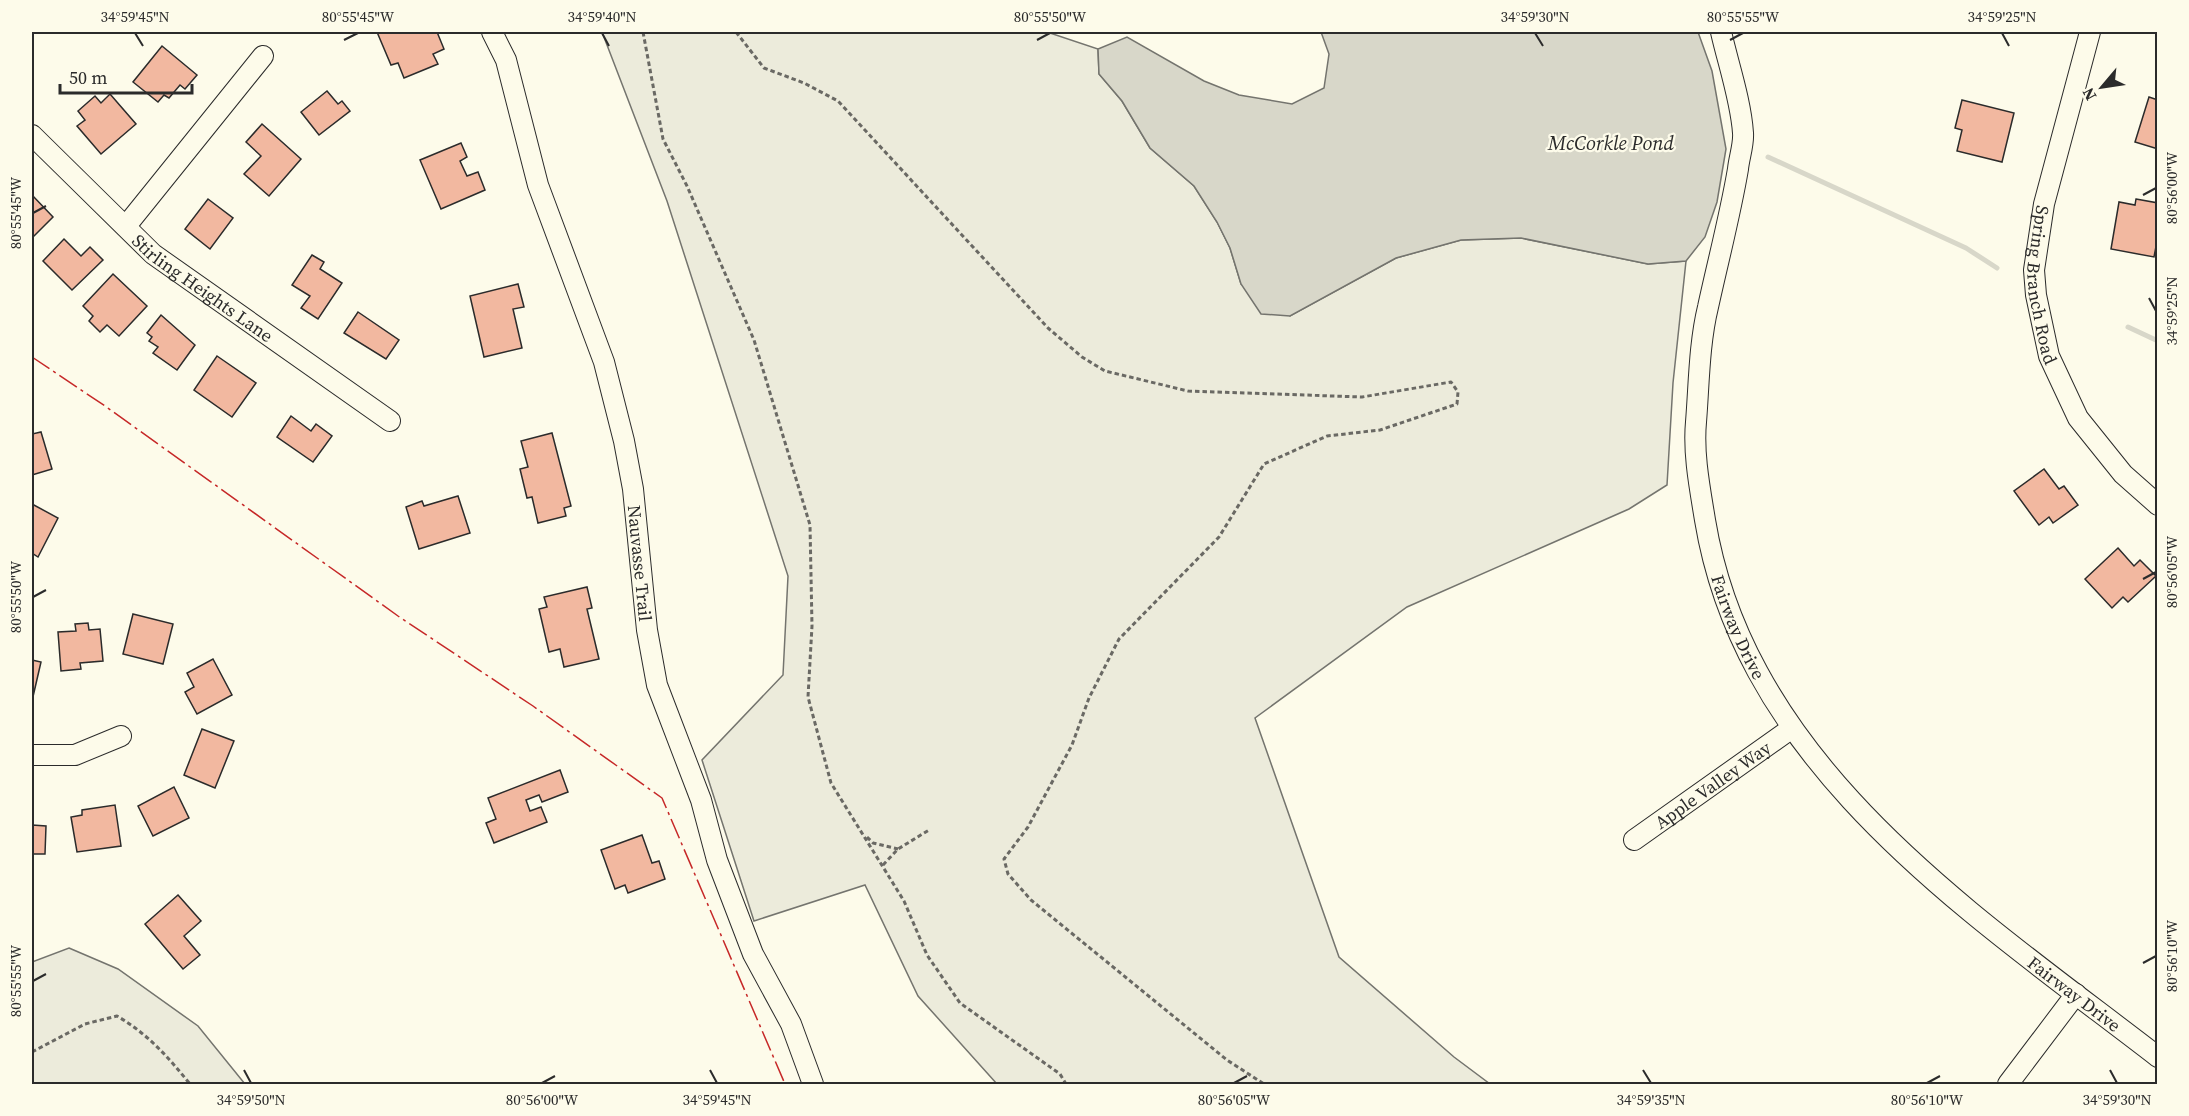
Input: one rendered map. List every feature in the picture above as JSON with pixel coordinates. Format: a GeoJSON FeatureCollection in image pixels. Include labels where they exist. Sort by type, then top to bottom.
{"type":"FeatureCollection","features":[{"type":"Feature","properties":{"kind":"street","name":"Nauvasse Trail"},"geometry":{"type":"LineString","coordinates":[[492,32],[506,60],[538,185],[604,362],[624,441],[634,499],[647,630],[657,684],[701,800],[717,860],[753,954],[791,1024],[811,1073],[813,1084]]}},
{"type":"Feature","properties":{"kind":"street","name":"Fairway Drive"},"geometry":{"type":"LineString","coordinates":[[1721,32],[1743,135],[1730,215],[1707,311],[1695,428],[1699,486],[1709,546],[1729,613],[1758,674],[1792,728],[1806,749],[1865,817],[1972,914],[2157,1057]]}},
{"type":"Feature","properties":{"kind":"street","name":"Spring Branch Road"},"geometry":{"type":"LineString","coordinates":[[2090,32],[2044,204],[2034,270],[2036,296],[2049,356],[2078,418],[2123,474],[2157,505]]}},
{"type":"Feature","properties":{"kind":"street"},"geometry":{"type":"LineString","coordinates":[[126,226],[263,56]]}},
{"type":"Feature","properties":{"kind":"street","name":"Stirling Heights Lane"},"geometry":{"type":"LineString","coordinates":[[32,135],[88,193],[126,226],[153,254],[236,315],[390,421]]}},
{"type":"Feature","properties":{"kind":"street","name":"Apple Valley Way"},"geometry":{"type":"LineString","coordinates":[[1634,840],[1792,728]]}},
{"type":"Feature","properties":{"kind":"street"},"geometry":{"type":"LineString","coordinates":[[32,755],[75,755],[121,736]]}},
{"type":"Feature","properties":{"kind":"street"},"geometry":{"type":"LineString","coordinates":[[2008,1084],[2076,994]]}},
{"type":"Feature","properties":{"kind":"path"},"geometry":{"type":"LineString","coordinates":[[643,32],[663,139],[687,186],[754,340],[810,525],[812,626],[808,697],[831,783],[904,901],[927,955],[960,1003],[1060,1074],[1066,1084]]}},
{"type":"Feature","properties":{"kind":"path"},"geometry":{"type":"LineString","coordinates":[[736,32],[764,68],[804,83],[838,101],[1048,328],[1082,357],[1105,371],[1188,392],[1362,398],[1450,382],[1458,392],[1457,404],[1380,430],[1327,436],[1264,464],[1219,537],[1119,639],[1089,698],[1072,745],[1028,827],[1004,859],[1008,874],[1031,900],[1227,1060],[1264,1084]]}},
{"type":"Feature","properties":{"kind":"path"},"geometry":{"type":"LineString","coordinates":[[883,865],[898,849],[928,830]]}},
{"type":"Feature","properties":{"kind":"path"},"geometry":{"type":"LineString","coordinates":[[864,834],[873,843],[898,849]]}},
{"type":"Feature","properties":{"kind":"path"},"geometry":{"type":"LineString","coordinates":[[32,1052],[85,1024],[117,1016],[141,1030],[165,1053],[190,1084]]}},
{"type":"Feature","properties":{"kind":"shaded area"},"geometry":{"type":"Polygon","coordinates":[[[602,32],[1047,32],[1098,49],[1099,74],[1122,101],[1150,148],[1194,186],[1217,222],[1230,248],[1241,284],[1290,316],[1396,258],[1461,240],[1521,238],[1648,264],[1686,261],[1673,383],[1667,485],[1629,509],[1407,607],[1255,718],[1339,957],[1454,1057],[1490,1084],[997,1084],[918,996],[865,885],[754,921],[702,760],[783,675],[788,576],[667,201],[602,32]]]}},
{"type":"Feature","properties":{"kind":"shaded area"},"geometry":{"type":"Polygon","coordinates":[[[69,948],[118,969],[198,1026],[245,1084],[32,1084],[32,962],[69,948]]]}},
{"type":"Feature","properties":{"kind":"water","name":"McCorkle Pond"},"geometry":{"type":"Polygon","coordinates":[[[1321,32],[1698,32],[1712,71],[1726,149],[1717,202],[1705,237],[1686,261],[1648,264],[1521,238],[1461,240],[1396,258],[1290,316],[1261,314],[1241,284],[1230,248],[1217,222],[1194,186],[1150,148],[1122,101],[1099,74],[1098,49],[1127,37],[1204,81],[1239,95],[1292,104],[1324,88],[1329,54],[1321,32]]]}},
{"type":"Feature","properties":{"kind":"building"},"geometry":{"type":"Polygon","coordinates":[[[377,32],[437,32],[444,49],[433,54],[438,64],[404,78],[398,63],[391,65],[377,32]]]}},
{"type":"Feature","properties":{"kind":"building"},"geometry":{"type":"Polygon","coordinates":[[[162,46],[197,75],[185,89],[180,85],[169,98],[164,95],[158,102],[133,82],[162,46]]]}},
{"type":"Feature","properties":{"kind":"building"},"geometry":{"type":"Polygon","coordinates":[[[327,91],[338,104],[342,101],[350,111],[319,135],[301,112],[327,91]]]}},
{"type":"Feature","properties":{"kind":"building"},"geometry":{"type":"Polygon","coordinates":[[[110,94],[136,124],[101,154],[77,126],[85,120],[78,111],[95,96],[101,103],[110,94]]]}},
{"type":"Feature","properties":{"kind":"building"},"geometry":{"type":"Polygon","coordinates":[[[2149,97],[2158,100],[2158,149],[2135,142],[2149,97]]]}},
{"type":"Feature","properties":{"kind":"building"},"geometry":{"type":"Polygon","coordinates":[[[1962,100],[2014,113],[2002,162],[1957,151],[1962,130],[1955,128],[1962,100]]]}},
{"type":"Feature","properties":{"kind":"building"},"geometry":{"type":"Polygon","coordinates":[[[262,124],[301,159],[269,196],[244,174],[261,156],[246,142],[262,124]]]}},
{"type":"Feature","properties":{"kind":"building"},"geometry":{"type":"Polygon","coordinates":[[[461,143],[467,157],[460,161],[467,176],[478,172],[485,190],[441,209],[420,160],[461,143]]]}},
{"type":"Feature","properties":{"kind":"building"},"geometry":{"type":"Polygon","coordinates":[[[32,195],[53,217],[32,238],[32,195]]]}},
{"type":"Feature","properties":{"kind":"building"},"geometry":{"type":"Polygon","coordinates":[[[208,199],[233,218],[210,249],[185,229],[208,199]]]}},
{"type":"Feature","properties":{"kind":"building"},"geometry":{"type":"Polygon","coordinates":[[[2136,199],[2158,203],[2158,236],[2154,257],[2111,249],[2119,202],[2135,205],[2136,199]]]}},
{"type":"Feature","properties":{"kind":"building"},"geometry":{"type":"Polygon","coordinates":[[[64,239],[81,256],[90,247],[103,260],[72,290],[43,261],[64,239]]]}},
{"type":"Feature","properties":{"kind":"building"},"geometry":{"type":"Polygon","coordinates":[[[312,255],[324,262],[320,269],[342,283],[318,319],[301,308],[310,296],[292,285],[312,255]]]}},
{"type":"Feature","properties":{"kind":"building"},"geometry":{"type":"Polygon","coordinates":[[[113,274],[147,306],[119,336],[107,325],[100,332],[89,321],[93,316],[83,306],[113,274]]]}},
{"type":"Feature","properties":{"kind":"building"},"geometry":{"type":"Polygon","coordinates":[[[518,284],[524,307],[513,309],[522,348],[484,357],[470,296],[518,284]]]}},
{"type":"Feature","properties":{"kind":"building"},"geometry":{"type":"Polygon","coordinates":[[[358,312],[399,340],[386,359],[344,333],[358,312]]]}},
{"type":"Feature","properties":{"kind":"building"},"geometry":{"type":"Polygon","coordinates":[[[161,315],[195,345],[177,370],[153,353],[158,347],[149,341],[152,337],[147,333],[161,315]]]}},
{"type":"Feature","properties":{"kind":"building"},"geometry":{"type":"Polygon","coordinates":[[[217,356],[256,383],[232,417],[194,390],[217,356]]]}},
{"type":"Feature","properties":{"kind":"building"},"geometry":{"type":"Polygon","coordinates":[[[291,416],[311,431],[316,424],[332,436],[313,462],[277,437],[291,416]]]}},
{"type":"Feature","properties":{"kind":"building"},"geometry":{"type":"Polygon","coordinates":[[[41,432],[52,469],[32,475],[32,434],[41,432]]]}},
{"type":"Feature","properties":{"kind":"building"},"geometry":{"type":"Polygon","coordinates":[[[552,433],[571,506],[564,508],[566,516],[538,523],[532,497],[527,498],[520,469],[528,467],[521,441],[552,433]]]}},
{"type":"Feature","properties":{"kind":"building"},"geometry":{"type":"Polygon","coordinates":[[[2044,469],[2059,489],[2064,486],[2078,505],[2053,523],[2049,517],[2039,525],[2014,491],[2044,469]]]}},
{"type":"Feature","properties":{"kind":"building"},"geometry":{"type":"Polygon","coordinates":[[[458,496],[470,533],[419,549],[406,507],[422,501],[424,506],[458,496]]]}},
{"type":"Feature","properties":{"kind":"building"},"geometry":{"type":"Polygon","coordinates":[[[32,504],[58,518],[38,557],[32,553],[32,504]]]}},
{"type":"Feature","properties":{"kind":"building"},"geometry":{"type":"Polygon","coordinates":[[[2118,548],[2134,566],[2140,560],[2156,576],[2128,602],[2123,597],[2112,608],[2085,579],[2118,548]]]}},
{"type":"Feature","properties":{"kind":"building"},"geometry":{"type":"Polygon","coordinates":[[[587,587],[592,608],[587,609],[599,659],[564,667],[560,649],[549,652],[539,609],[547,607],[544,597],[587,587]]]}},
{"type":"Feature","properties":{"kind":"building"},"geometry":{"type":"Polygon","coordinates":[[[133,614],[173,624],[163,664],[123,654],[133,614]]]}},
{"type":"Feature","properties":{"kind":"building"},"geometry":{"type":"Polygon","coordinates":[[[88,623],[89,630],[100,629],[103,661],[80,663],[81,669],[61,671],[58,632],[76,631],[75,624],[88,623]]]}},
{"type":"Feature","properties":{"kind":"building"},"geometry":{"type":"Polygon","coordinates":[[[213,659],[232,695],[197,714],[185,692],[194,687],[187,673],[213,659]]]}},
{"type":"Feature","properties":{"kind":"building"},"geometry":{"type":"Polygon","coordinates":[[[32,660],[41,662],[32,701],[32,660]]]}},
{"type":"Feature","properties":{"kind":"building"},"geometry":{"type":"Polygon","coordinates":[[[202,729],[234,741],[215,788],[184,775],[202,729]]]}},
{"type":"Feature","properties":{"kind":"building"},"geometry":{"type":"Polygon","coordinates":[[[560,770],[568,792],[542,802],[539,795],[526,800],[530,811],[541,807],[547,822],[494,843],[486,823],[496,819],[488,798],[560,770]]]}},
{"type":"Feature","properties":{"kind":"building"},"geometry":{"type":"Polygon","coordinates":[[[174,787],[189,818],[153,836],[138,806],[174,787]]]}},
{"type":"Feature","properties":{"kind":"building"},"geometry":{"type":"Polygon","coordinates":[[[115,805],[121,846],[77,852],[71,817],[82,815],[82,810],[115,805]]]}},
{"type":"Feature","properties":{"kind":"building"},"geometry":{"type":"Polygon","coordinates":[[[32,825],[46,826],[45,854],[32,854],[32,825]]]}},
{"type":"Feature","properties":{"kind":"building"},"geometry":{"type":"Polygon","coordinates":[[[642,835],[652,863],[659,861],[665,879],[628,893],[625,885],[615,889],[601,850],[642,835]]]}},
{"type":"Feature","properties":{"kind":"building"},"geometry":{"type":"Polygon","coordinates":[[[178,895],[201,921],[184,936],[200,955],[183,969],[145,924],[178,895]]]}},
{"type":"Feature","properties":{"kind":"waterway"},"geometry":{"type":"LineString","coordinates":[[1768,157],[1966,248],[1997,268]]}},
{"type":"Feature","properties":{"kind":"waterway"},"geometry":{"type":"LineString","coordinates":[[2128,327],[2158,341]]}},
{"type":"Feature","properties":{"kind":"power"},"geometry":{"type":"LineString","coordinates":[[32,357],[105,406],[398,616],[533,706],[662,798],[785,1084]]}}]}
